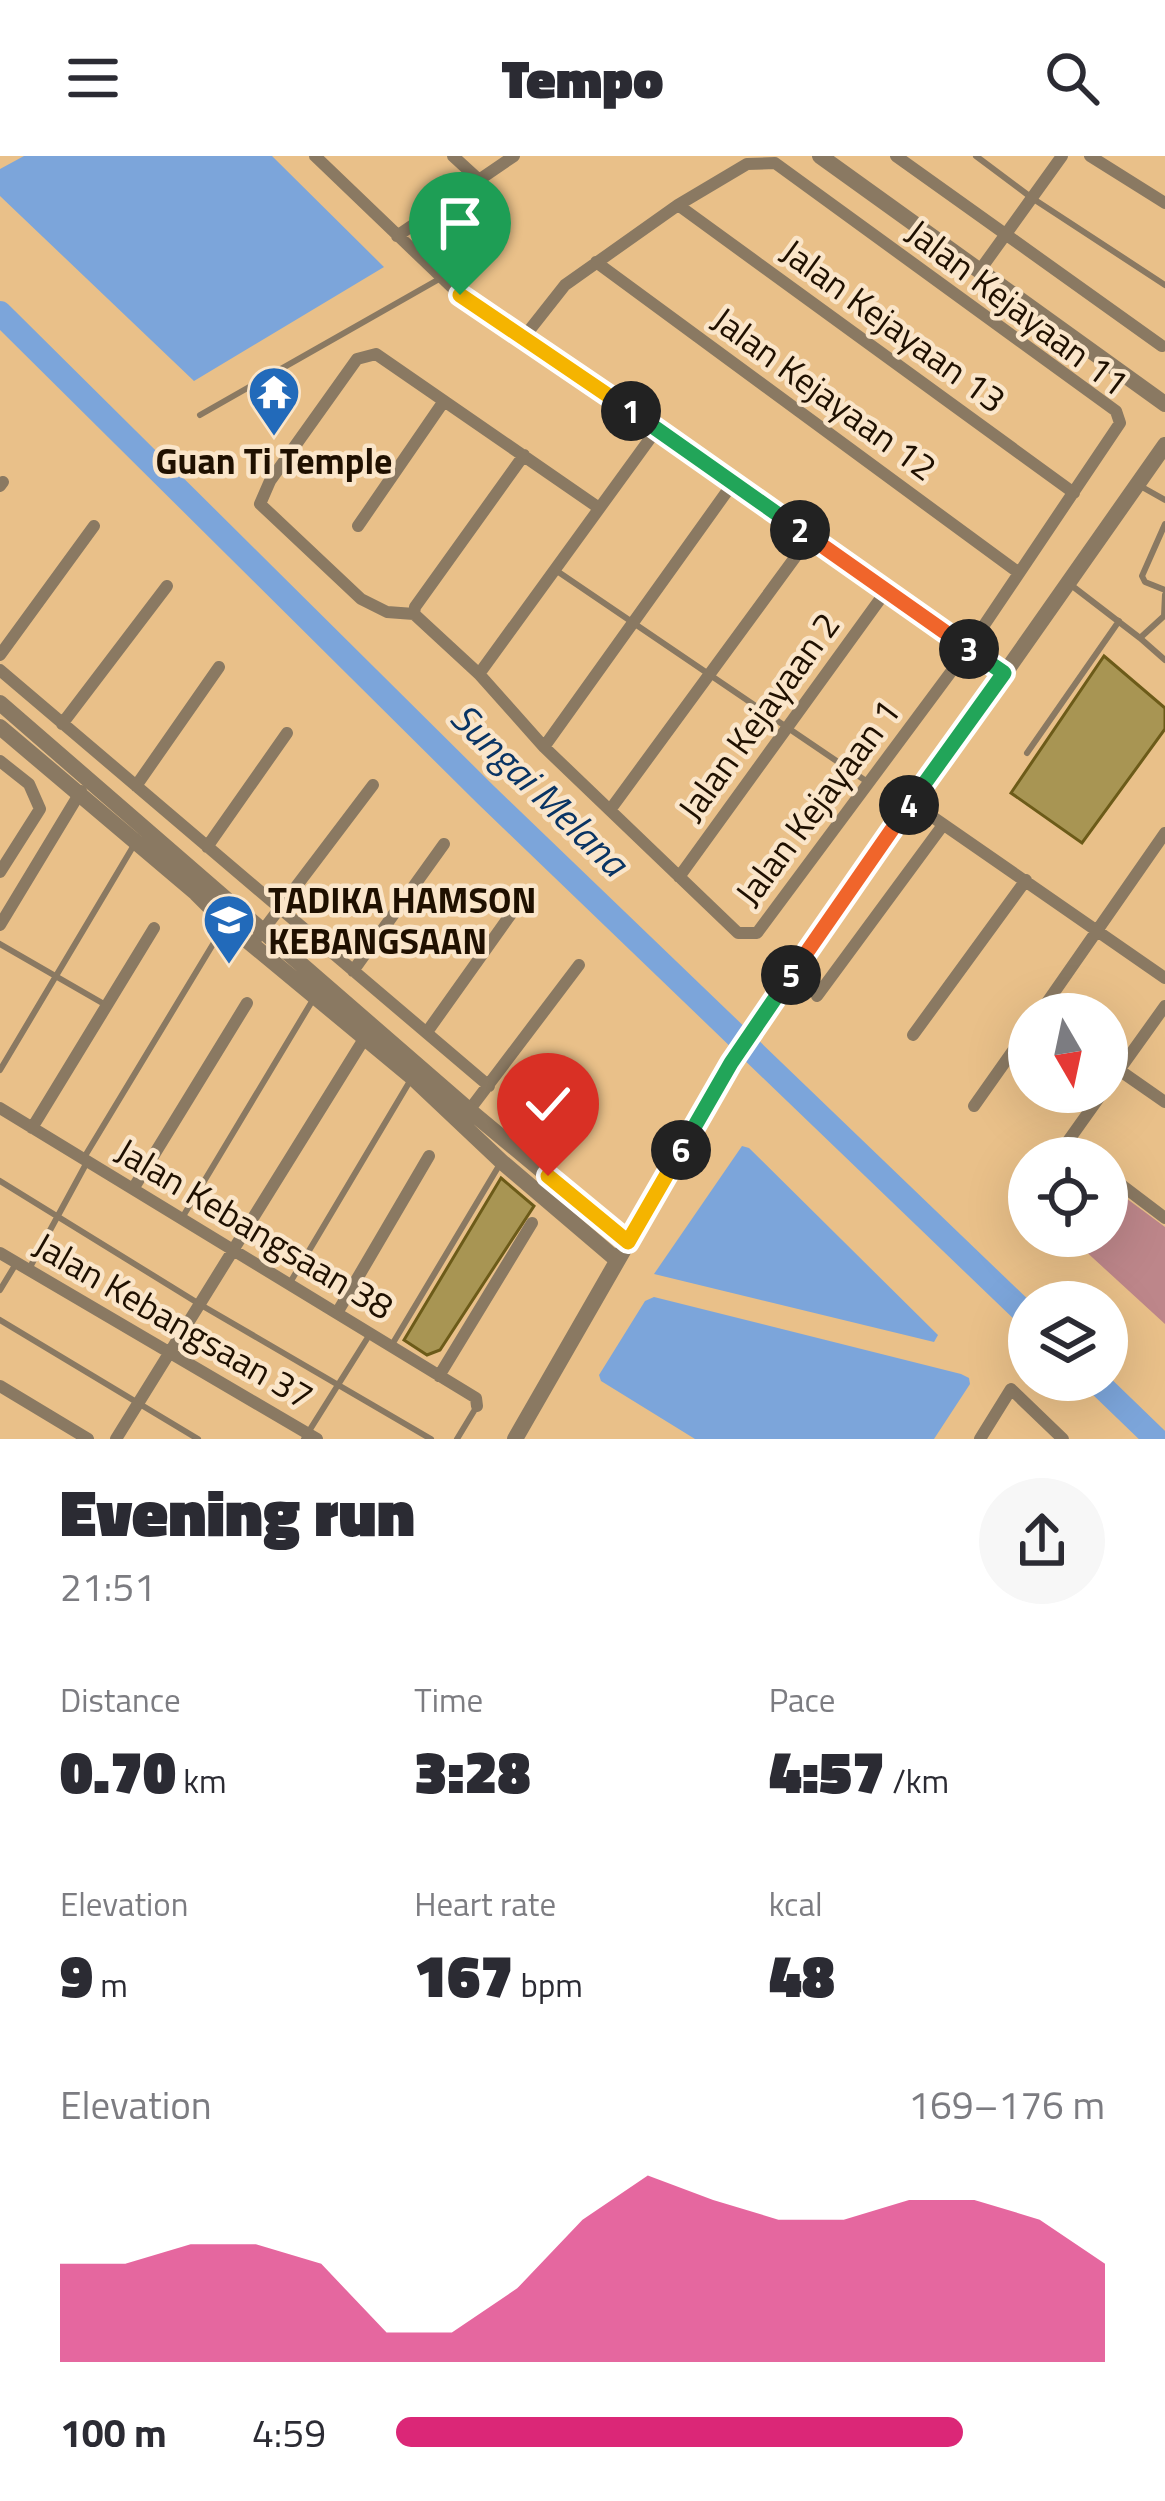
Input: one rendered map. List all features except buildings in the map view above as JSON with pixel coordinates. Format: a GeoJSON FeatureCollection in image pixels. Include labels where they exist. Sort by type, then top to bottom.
{"type":"FeatureCollection","features":[{"type":"Feature","properties":{"kind":"street"},"geometry":{"type":"LineString","coordinates":[[315,156],[460,295],[1004,673]]}},
{"type":"Feature","properties":{"kind":"street"},"geometry":{"type":"LineString","coordinates":[[453,156],[478,179]]}},
{"type":"Feature","properties":{"kind":"street"},"geometry":{"type":"LineString","coordinates":[[398,236],[514,156]]}},
{"type":"Feature","properties":{"kind":"street"},"geometry":{"type":"LineString","coordinates":[[820,156],[1165,404]]}},
{"type":"Feature","properties":{"kind":"street"},"geometry":{"type":"LineString","coordinates":[[980,270],[1062,156]]}},
{"type":"Feature","properties":{"kind":"street"},"geometry":{"type":"LineString","coordinates":[[1090,156],[1165,203]]}},
{"type":"Feature","properties":{"kind":"street"},"geometry":{"type":"LineString","coordinates":[[899,157],[1162,346]]}},
{"type":"Feature","properties":{"kind":"street","name":"Jalan Kejayaan 11"},"geometry":{"type":"LineString","coordinates":[[678,205],[746,164],[775,163],[1116,411],[1118,430],[968,649]]}},
{"type":"Feature","properties":{"kind":"street"},"geometry":{"type":"LineString","coordinates":[[524,337],[552,298],[678,205]]}},
{"type":"Feature","properties":{"kind":"street","name":"Jalan Kejayaan 13"},"geometry":{"type":"LineString","coordinates":[[678,205],[1074,493]]}},
{"type":"Feature","properties":{"kind":"street","name":"Jalan Kejayaan 12"},"geometry":{"type":"LineString","coordinates":[[596,262],[1019,573]]}},
{"type":"Feature","properties":{"kind":"street"},"geometry":{"type":"LineString","coordinates":[[599,508],[376,354],[357,359],[270,481],[260,504],[362,599],[388,612],[414,614],[479,674],[657,429]]}},
{"type":"Feature","properties":{"kind":"street"},"geometry":{"type":"LineString","coordinates":[[358,526],[444,401]]}},
{"type":"Feature","properties":{"kind":"street"},"geometry":{"type":"LineString","coordinates":[[515,1439],[731,1063],[1165,445]]}},
{"type":"Feature","properties":{"kind":"street"},"geometry":{"type":"LineString","coordinates":[[414,614],[524,455]]}},
{"type":"Feature","properties":{"kind":"street"},"geometry":{"type":"LineString","coordinates":[[544,747],[733,483]]}},
{"type":"Feature","properties":{"kind":"street"},"geometry":{"type":"LineString","coordinates":[[0,655],[94,526]]}},
{"type":"Feature","properties":{"kind":"street"},"geometry":{"type":"LineString","coordinates":[[610,810],[810,537]]}},
{"type":"Feature","properties":{"kind":"street"},"geometry":{"type":"LineString","coordinates":[[62,724],[167,586]]}},
{"type":"Feature","properties":{"kind":"street","name":"Jalan Kejayaan 2"},"geometry":{"type":"LineString","coordinates":[[679,877],[886,591]]}},
{"type":"Feature","properties":{"kind":"street","name":"Jalan Kejayaan 1"},"geometry":{"type":"LineString","coordinates":[[479,674],[544,747],[738,933],[757,933],[968,649]]}},
{"type":"Feature","properties":{"kind":"street"},"geometry":{"type":"LineString","coordinates":[[136,785],[219,667]]}},
{"type":"Feature","properties":{"kind":"street"},"geometry":{"type":"LineString","coordinates":[[0,670],[489,1086]]}},
{"type":"Feature","properties":{"kind":"street"},"geometry":{"type":"LineString","coordinates":[[0,703],[136,842],[226,922],[258,937],[316,995],[369,1031],[412,1077],[628,1242]]}},
{"type":"Feature","properties":{"kind":"street"},"geometry":{"type":"LineString","coordinates":[[0,727],[83,787],[369,1031],[464,1116],[502,1162],[617,1260]]}},
{"type":"Feature","properties":{"kind":"street"},"geometry":{"type":"LineString","coordinates":[[208,847],[287,733]]}},
{"type":"Feature","properties":{"kind":"street"},"geometry":{"type":"LineString","coordinates":[[0,760],[29,784],[40,808],[0,872]]}},
{"type":"Feature","properties":{"kind":"street"},"geometry":{"type":"LineString","coordinates":[[258,937],[373,785]]}},
{"type":"Feature","properties":{"kind":"street"},"geometry":{"type":"LineString","coordinates":[[0,925],[83,787]]}},
{"type":"Feature","properties":{"kind":"street"},"geometry":{"type":"LineString","coordinates":[[911,802],[1165,978]]}},
{"type":"Feature","properties":{"kind":"street"},"geometry":{"type":"LineString","coordinates":[[817,996],[943,825]]}},
{"type":"Feature","properties":{"kind":"street"},"geometry":{"type":"LineString","coordinates":[[1054,993],[1165,833]]}},
{"type":"Feature","properties":{"kind":"street"},"geometry":{"type":"LineString","coordinates":[[353,970],[444,844]]}},
{"type":"Feature","properties":{"kind":"street"},"geometry":{"type":"LineString","coordinates":[[913,1035],[1026,880]]}},
{"type":"Feature","properties":{"kind":"street"},"geometry":{"type":"LineString","coordinates":[[427,1032],[516,907]]}},
{"type":"Feature","properties":{"kind":"street"},"geometry":{"type":"LineString","coordinates":[[32,1128],[154,928]]}},
{"type":"Feature","properties":{"kind":"street"},"geometry":{"type":"LineString","coordinates":[[464,1116],[579,965]]}},
{"type":"Feature","properties":{"kind":"street"},"geometry":{"type":"LineString","coordinates":[[133,1189],[247,1003]]}},
{"type":"Feature","properties":{"kind":"street"},"geometry":{"type":"LineString","coordinates":[[1128,1057],[1165,1006]]}},
{"type":"Feature","properties":{"kind":"street"},"geometry":{"type":"LineString","coordinates":[[116,1439],[369,1031]]}},
{"type":"Feature","properties":{"kind":"street"},"geometry":{"type":"LineString","coordinates":[[974,1106],[1008,1058]]}},
{"type":"Feature","properties":{"kind":"street"},"geometry":{"type":"LineString","coordinates":[[1128,1076],[1165,1102]]}},
{"type":"Feature","properties":{"kind":"street","name":"Jalan Kebangsaan 38"},"geometry":{"type":"LineString","coordinates":[[0,1108],[391,1346],[477,1404]]}},
{"type":"Feature","properties":{"kind":"street"},"geometry":{"type":"LineString","coordinates":[[337,1313],[429,1156]]}},
{"type":"Feature","properties":{"kind":"street"},"geometry":{"type":"LineString","coordinates":[[1128,1190],[1165,1218]]}},
{"type":"Feature","properties":{"kind":"street"},"geometry":{"type":"LineString","coordinates":[[439,1376],[532,1223]]}},
{"type":"Feature","properties":{"kind":"street","name":"Jalan Kebangsaan 37"},"geometry":{"type":"LineString","coordinates":[[0,1253],[310,1437]]}},
{"type":"Feature","properties":{"kind":"street"},"geometry":{"type":"LineString","coordinates":[[0,1386],[88,1439]]}},
{"type":"Feature","properties":{"kind":"street"},"geometry":{"type":"LineString","coordinates":[[980,1439],[1011,1389],[1046,1433],[1063,1439]]}},
{"type":"Feature","properties":{"kind":"lane"},"geometry":{"type":"LineString","coordinates":[[976,156],[1165,286]]}},
{"type":"Feature","properties":{"kind":"lane"},"geometry":{"type":"LineString","coordinates":[[200,415],[441,278]]}},
{"type":"Feature","properties":{"kind":"lane"},"geometry":{"type":"LineString","coordinates":[[1138,484],[1165,500]]}},
{"type":"Feature","properties":{"kind":"lane"},"geometry":{"type":"LineString","coordinates":[[1140,638],[1164,616],[1165,593],[1144,582],[1142,576],[1165,524]]}},
{"type":"Feature","properties":{"kind":"lane"},"geometry":{"type":"LineString","coordinates":[[554,569],[868,783]]}},
{"type":"Feature","properties":{"kind":"lane"},"geometry":{"type":"LineString","coordinates":[[1069,583],[1165,660]]}},
{"type":"Feature","properties":{"kind":"lane"},"geometry":{"type":"LineString","coordinates":[[1027,753],[1118,621]]}},
{"type":"Feature","properties":{"kind":"lane"},"geometry":{"type":"LineString","coordinates":[[0,1070],[136,842]]}},
{"type":"Feature","properties":{"kind":"lane"},"geometry":{"type":"LineString","coordinates":[[0,1290],[59,1216],[86,1160],[226,922]]}},
{"type":"Feature","properties":{"kind":"lane"},"geometry":{"type":"LineString","coordinates":[[0,944],[107,1006]]}},
{"type":"Feature","properties":{"kind":"lane"},"geometry":{"type":"LineString","coordinates":[[182,1219],[316,995]]}},
{"type":"Feature","properties":{"kind":"lane"},"geometry":{"type":"LineString","coordinates":[[290,1285],[412,1077]]}},
{"type":"Feature","properties":{"kind":"lane"},"geometry":{"type":"LineString","coordinates":[[391,1346],[502,1162]]}},
{"type":"Feature","properties":{"kind":"lane"},"geometry":{"type":"LineString","coordinates":[[0,1181],[201,1306],[431,1439]]}},
{"type":"Feature","properties":{"kind":"lane"},"geometry":{"type":"LineString","coordinates":[[0,1320],[198,1439]]}},
{"type":"Feature","properties":{"kind":"lane"},"geometry":{"type":"LineString","coordinates":[[310,1437],[370,1334]]}},
{"type":"Feature","properties":{"kind":"lane"},"geometry":{"type":"LineString","coordinates":[[458,1439],[477,1404]]}},
{"type":"Feature","properties":{"kind":"shaded area"},"geometry":{"type":"Polygon","coordinates":[[[1128,1200],[1165,1227],[1165,1324],[1128,1290],[1128,1281],[1118,1281],[1092,1257],[1128,1257],[1128,1200]]]}},
{"type":"Feature","properties":{"kind":"water"},"geometry":{"type":"Polygon","coordinates":[[[24,156],[272,156],[384,267],[194,381],[0,196],[0,169],[24,156]]]}},
{"type":"Feature","properties":{"kind":"water"},"geometry":{"type":"Polygon","coordinates":[[[742,1146],[938,1335],[934,1342],[654,1274],[742,1146]]]}},
{"type":"Feature","properties":{"kind":"water"},"geometry":{"type":"Polygon","coordinates":[[[654,1297],[961,1374],[970,1384],[934,1439],[695,1439],[601,1381],[599,1375],[645,1301],[654,1297]]]}},
{"type":"Feature","properties":{"kind":"waterway","name":"Sungai Melana"},"geometry":{"type":"LineString","coordinates":[[0,313],[486,795],[1008,1297]]}},
{"type":"Feature","properties":{"kind":"waterway","name":"Sungai Melana"},"geometry":{"type":"LineString","coordinates":[[1117,1401],[1156,1439]]}},
{"type":"Feature","properties":{"kind":"place","name":"Guan Ti Temple"},"geometry":{"type":"Point","coordinates":[274,438]}},
{"type":"Feature","properties":{"kind":"place","name":"TADIKA HAMSON KEBANGSAAN"},"geometry":{"type":"Point","coordinates":[229,966]}},
{"type":"Feature","properties":{"kind":"route"},"geometry":{"type":"LineString","coordinates":[[460,295],[1004,673],[731,1063],[628,1242],[548,1176]]}}]}
